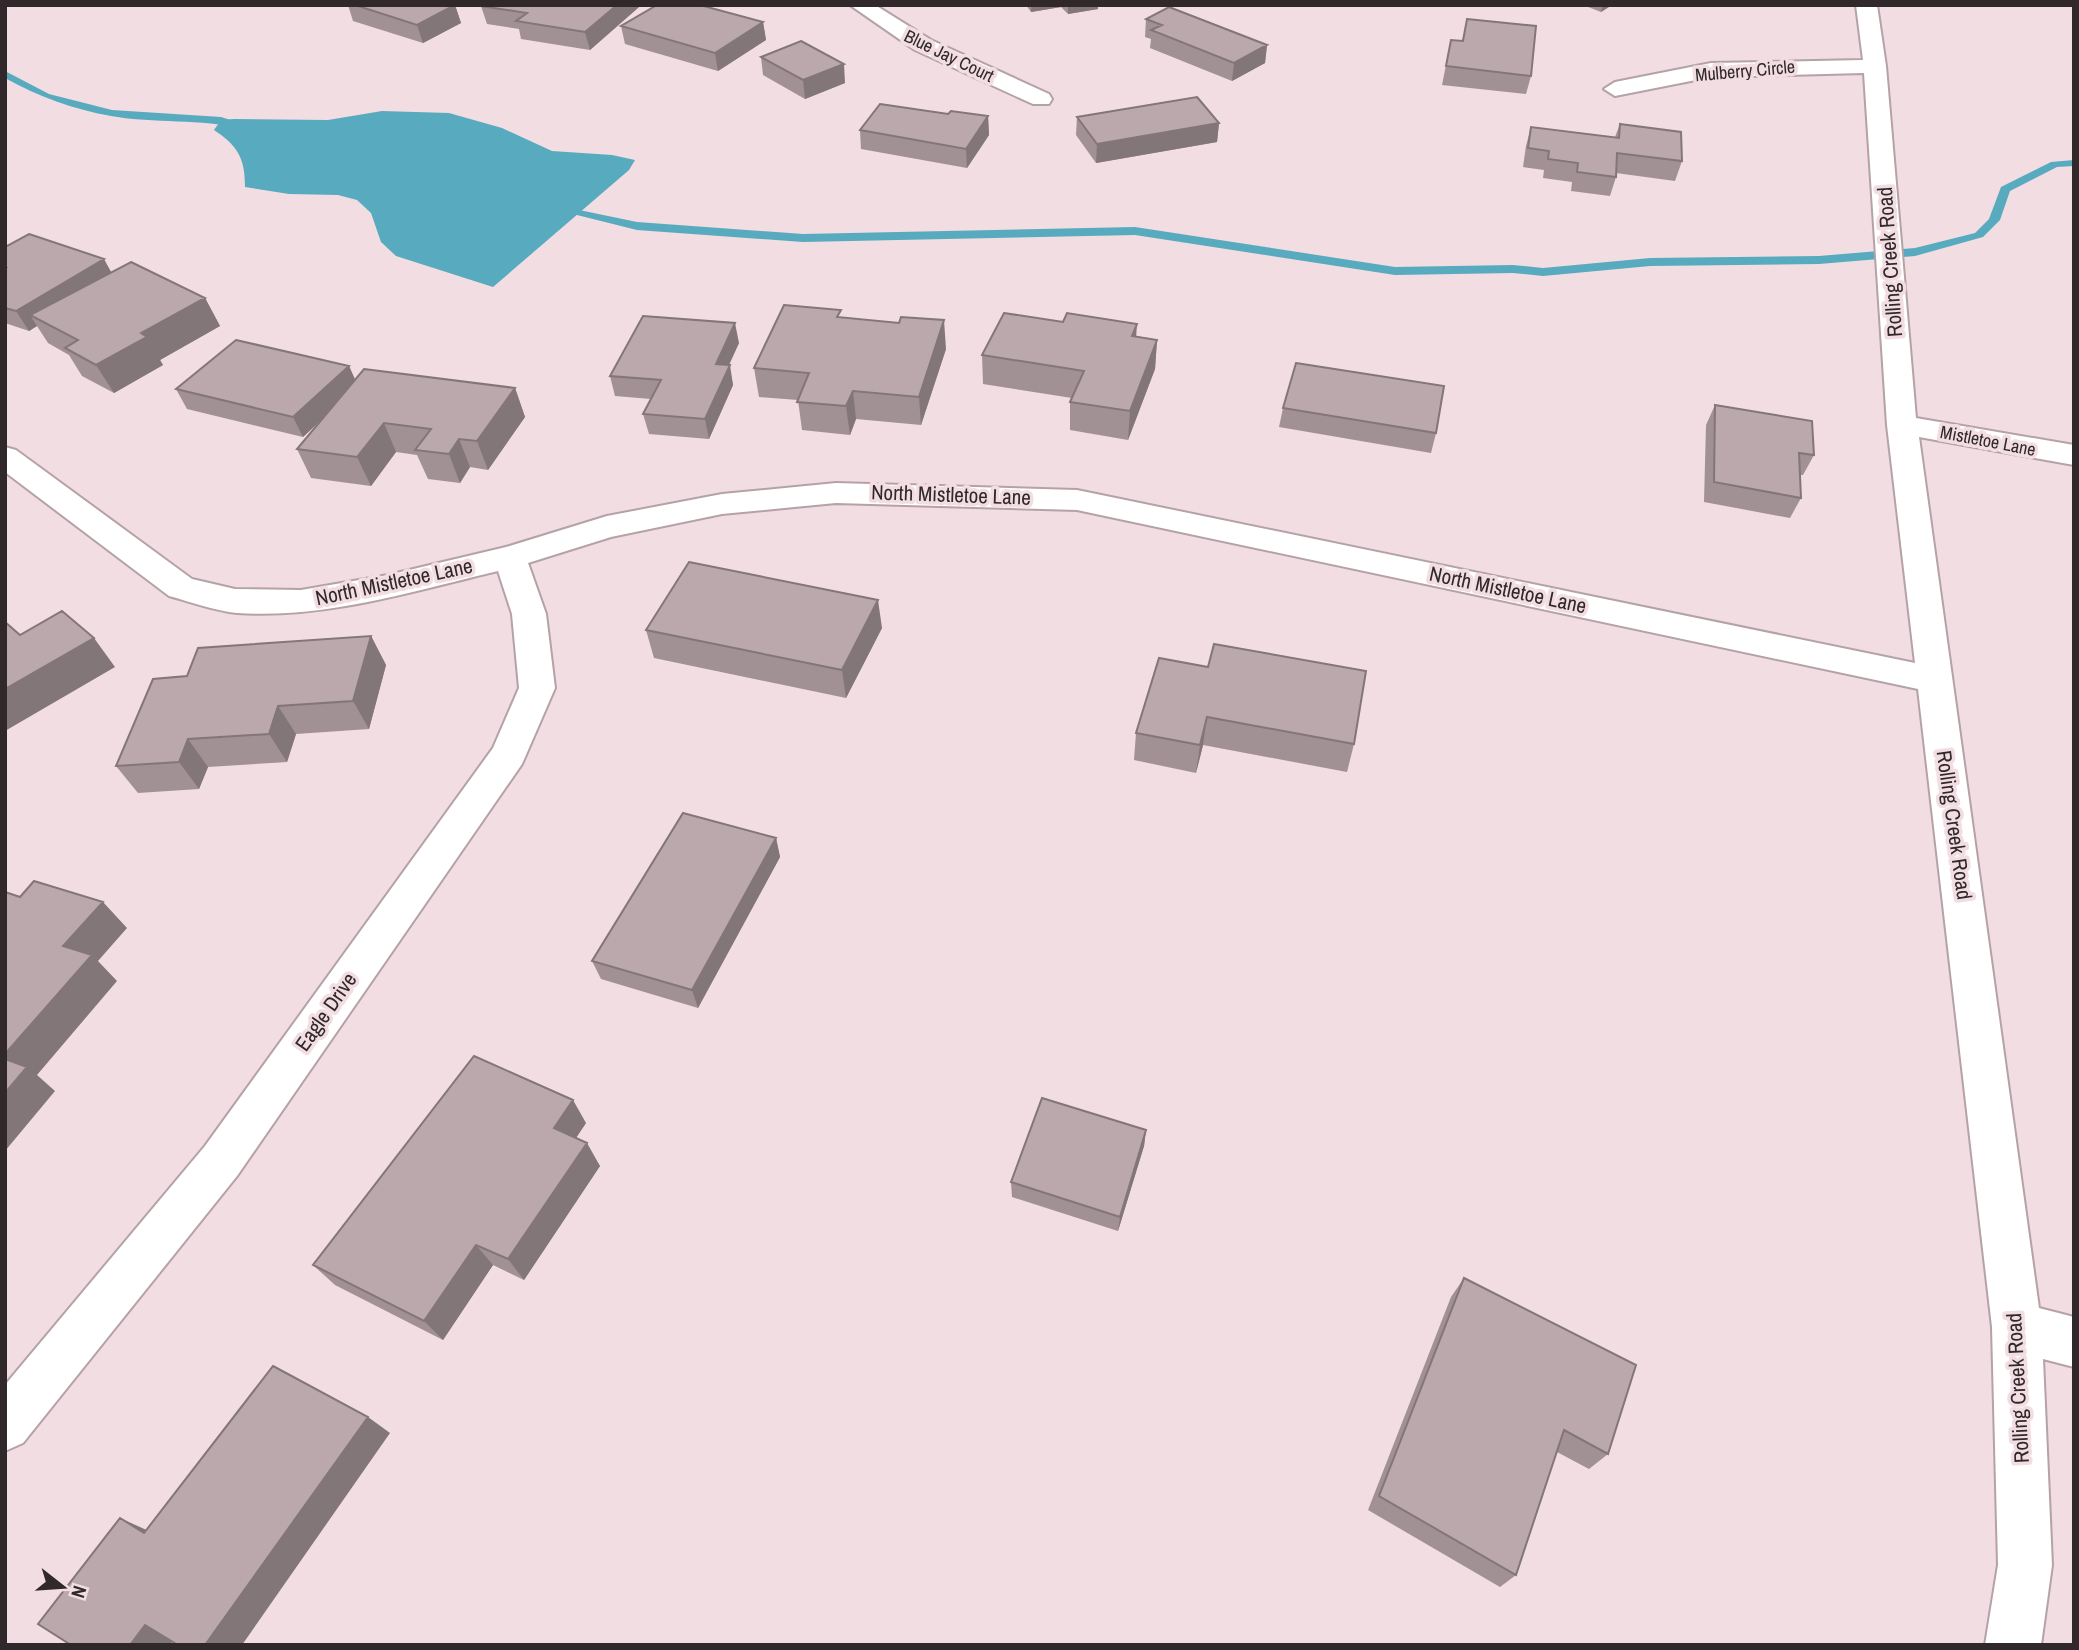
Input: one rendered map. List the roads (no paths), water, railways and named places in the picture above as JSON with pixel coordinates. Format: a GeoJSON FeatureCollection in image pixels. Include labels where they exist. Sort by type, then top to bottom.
{"type":"FeatureCollection","features":[{"type":"Feature","properties":{"kind":"street","name":"Blue Jay Court"},"geometry":{"type":"LineString","coordinates":[[860,5],[923,45],[1041,99]]}},
{"type":"Feature","properties":{"kind":"street","name":"Rolling Creek Road"},"geometry":{"type":"LineString","coordinates":[[1866,5],[1875,66],[1902,425],[2017,1327],[2025,1565],[2013,1645]]}},
{"type":"Feature","properties":{"kind":"street","name":"Mulberry Circle"},"geometry":{"type":"LineString","coordinates":[[1615,89],[1711,70],[1875,66]]}},
{"type":"Feature","properties":{"kind":"street","name":"Mistletoe Lane"},"geometry":{"type":"LineString","coordinates":[[1902,425],[2074,455]]}},
{"type":"Feature","properties":{"kind":"street","name":"North Mistletoe Lane"},"geometry":{"type":"LineString","coordinates":[[5,457],[116,537],[181,588],[235,601],[301,603],[510,556],[607,527],[722,503],[836,493],[1077,499],[1935,680]]}},
{"type":"Feature","properties":{"kind":"street","name":"Eagle Drive"},"geometry":{"type":"LineString","coordinates":[[5,1425],[221,1161],[509,754],[537,688],[529,614],[510,556]]}},
{"type":"Feature","properties":{"kind":"street"},"geometry":{"type":"LineString","coordinates":[[2017,1327],[2074,1342]]}},
{"type":"Feature","properties":{"kind":"water"},"geometry":{"type":"Polygon","coordinates":[[[382,111],[449,113],[502,128],[552,151],[612,155],[635,160],[629,170],[493,287],[396,256],[381,242],[371,213],[357,200],[338,195],[289,194],[245,187],[242,160],[234,147],[214,130],[221,120],[328,120],[382,111]]]}},
{"type":"Feature","properties":{"kind":"waterway"},"geometry":{"type":"LineString","coordinates":[[5,74],[45,96],[112,113],[221,120],[244,126]]}},
{"type":"Feature","properties":{"kind":"waterway"},"geometry":{"type":"LineString","coordinates":[[555,208],[637,226],[803,238],[1135,231],[1395,271],[1513,269],[1543,272],[1650,262],[1819,260],[1915,252],[1979,235],[1994,220],[2005,189],[2055,164],[2074,163]]}}]}
